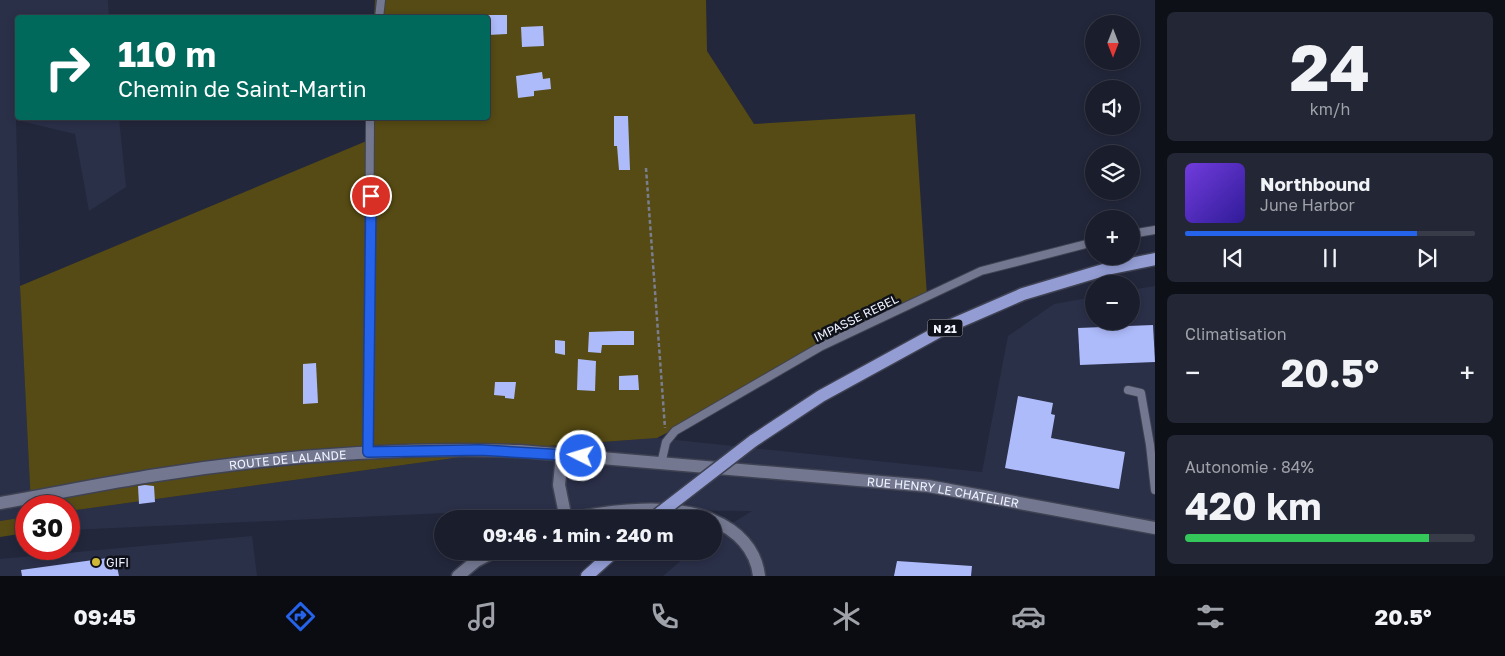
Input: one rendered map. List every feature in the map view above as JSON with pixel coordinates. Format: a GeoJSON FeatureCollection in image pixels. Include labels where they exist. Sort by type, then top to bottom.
{"type":"FeatureCollection","features":[{"type":"Feature","properties":{"kind":"main road","name":"N 21"},"geometry":{"type":"LineString","coordinates":[[664,510],[753,441],[821,396],[947,327],[1023,294],[1107,269],[1155,259]]}},
{"type":"Feature","properties":{"kind":"main road"},"geometry":{"type":"LineString","coordinates":[[587,576],[605,560]]}},
{"type":"Feature","properties":{"kind":"street","name":"ROUTE DE LALANDE"},"geometry":{"type":"LineString","coordinates":[[0,503],[158,475],[368,452],[480,450],[562,455],[729,471]]}},
{"type":"Feature","properties":{"kind":"street"},"geometry":{"type":"LineString","coordinates":[[562,455],[560,485],[564,510]]}},
{"type":"Feature","properties":{"kind":"street","name":"RUE HENRY LE CHATELIER"},"geometry":{"type":"LineString","coordinates":[[729,471],[928,486],[1155,528]]}},
{"type":"Feature","properties":{"kind":"street"},"geometry":{"type":"LineString","coordinates":[[722,524],[746,544],[756,560],[759,576]]}},
{"type":"Feature","properties":{"kind":"street"},"geometry":{"type":"LineString","coordinates":[[458,576],[478,560]]}},
{"type":"Feature","properties":{"kind":"lane"},"geometry":{"type":"LineString","coordinates":[[379,15],[381,0]]}},
{"type":"Feature","properties":{"kind":"lane"},"geometry":{"type":"LineString","coordinates":[[368,452],[370,120]]}},
{"type":"Feature","properties":{"kind":"lane"},"geometry":{"type":"LineString","coordinates":[[1140,232],[1155,230]]}},
{"type":"Feature","properties":{"kind":"lane","name":"IMPASSE REBEL"},"geometry":{"type":"LineString","coordinates":[[666,442],[675,431],[820,347],[981,271],[1085,244]]}},
{"type":"Feature","properties":{"kind":"lane"},"geometry":{"type":"LineString","coordinates":[[1128,390],[1141,393],[1155,490]]}},
{"type":"Feature","properties":{"kind":"lane"},"geometry":{"type":"LineString","coordinates":[[661,464],[666,442]]}},
{"type":"Feature","properties":{"kind":"path"},"geometry":{"type":"LineString","coordinates":[[646,168],[666,442]]}},
{"type":"Feature","properties":{"kind":"shaded area"},"geometry":{"type":"Polygon","coordinates":[[[0,0],[108,0],[109,15],[15,15],[15,120],[20,286],[30,495],[15,495],[15,519],[0,521],[0,0]]]}},
{"type":"Feature","properties":{"kind":"shaded area"},"geometry":{"type":"Polygon","coordinates":[[[375,0],[706,0],[707,51],[754,124],[915,114],[927,296],[657,438],[533,447],[80,509],[80,495],[30,495],[20,286],[369,140],[370,120],[490,120],[490,15],[374,15],[375,0]]]}},
{"type":"Feature","properties":{"kind":"shaded area"},"geometry":{"type":"Polygon","coordinates":[[[16,120],[119,120],[126,187],[89,211],[75,134],[16,120]]]}},
{"type":"Feature","properties":{"kind":"shaded area"},"geometry":{"type":"Polygon","coordinates":[[[1155,286],[1155,576],[663,576],[682,560],[722,560],[722,529],[752,511],[434,510],[434,514],[80,530],[80,509],[533,447],[657,438],[982,472],[1008,336],[1054,304],[1085,299],[1085,330],[1140,330],[1140,288],[1155,286]]]}},
{"type":"Feature","properties":{"kind":"shaded area"},"geometry":{"type":"Polygon","coordinates":[[[15,519],[15,535],[0,537],[0,521],[15,519]]]}},
{"type":"Feature","properties":{"kind":"shaded area"},"geometry":{"type":"Polygon","coordinates":[[[252,536],[257,576],[0,576],[0,559],[15,558],[15,560],[80,560],[80,552],[252,536]]]}},
{"type":"Feature","properties":{"kind":"building"},"geometry":{"type":"Polygon","coordinates":[[[490,15],[507,15],[507,34],[490,35],[490,15]]]}},
{"type":"Feature","properties":{"kind":"building"},"geometry":{"type":"Polygon","coordinates":[[[543,26],[544,46],[522,47],[521,27],[543,26]]]}},
{"type":"Feature","properties":{"kind":"building"},"geometry":{"type":"Polygon","coordinates":[[[542,72],[543,79],[550,78],[551,89],[534,91],[534,96],[518,98],[516,76],[542,72]]]}},
{"type":"Feature","properties":{"kind":"building"},"geometry":{"type":"Polygon","coordinates":[[[614,116],[628,116],[630,170],[619,170],[617,146],[614,146],[614,116]]]}},
{"type":"Feature","properties":{"kind":"building"},"geometry":{"type":"Polygon","coordinates":[[[1153,325],[1155,362],[1080,365],[1078,328],[1085,328],[1085,330],[1140,330],[1140,326],[1153,325]]]}},
{"type":"Feature","properties":{"kind":"building"},"geometry":{"type":"Polygon","coordinates":[[[634,331],[634,345],[602,345],[601,353],[588,352],[589,332],[634,331]]]}},
{"type":"Feature","properties":{"kind":"building"},"geometry":{"type":"Polygon","coordinates":[[[555,340],[565,341],[565,355],[555,353],[555,340]]]}},
{"type":"Feature","properties":{"kind":"building"},"geometry":{"type":"Polygon","coordinates":[[[578,359],[596,361],[595,391],[577,390],[578,359]]]}},
{"type":"Feature","properties":{"kind":"building"},"geometry":{"type":"Polygon","coordinates":[[[316,363],[318,403],[303,404],[303,364],[316,363]]]}},
{"type":"Feature","properties":{"kind":"building"},"geometry":{"type":"Polygon","coordinates":[[[638,375],[639,390],[619,390],[619,376],[638,375]]]}},
{"type":"Feature","properties":{"kind":"building"},"geometry":{"type":"Polygon","coordinates":[[[495,382],[516,382],[514,399],[494,395],[495,382]]]}},
{"type":"Feature","properties":{"kind":"building"},"geometry":{"type":"Polygon","coordinates":[[[1018,396],[1053,403],[1051,414],[1055,415],[1051,438],[1125,452],[1119,489],[1005,468],[1018,396]]]}},
{"type":"Feature","properties":{"kind":"building"},"geometry":{"type":"Polygon","coordinates":[[[138,486],[154,486],[155,502],[139,504],[138,486]]]}},
{"type":"Feature","properties":{"kind":"building","name":"GIFI"},"geometry":{"type":"Polygon","coordinates":[[[115,557],[119,576],[22,576],[21,570],[115,557]]]}},
{"type":"Feature","properties":{"kind":"building"},"geometry":{"type":"Polygon","coordinates":[[[897,561],[972,566],[971,576],[894,576],[897,561]]]}},
{"type":"Feature","properties":{"kind":"place","name":"GIFI"},"geometry":{"type":"Point","coordinates":[96,562]}},
{"type":"Feature","properties":{"kind":"route"},"geometry":{"type":"LineString","coordinates":[[371,196],[368,452],[480,450],[581,456]]}}]}
